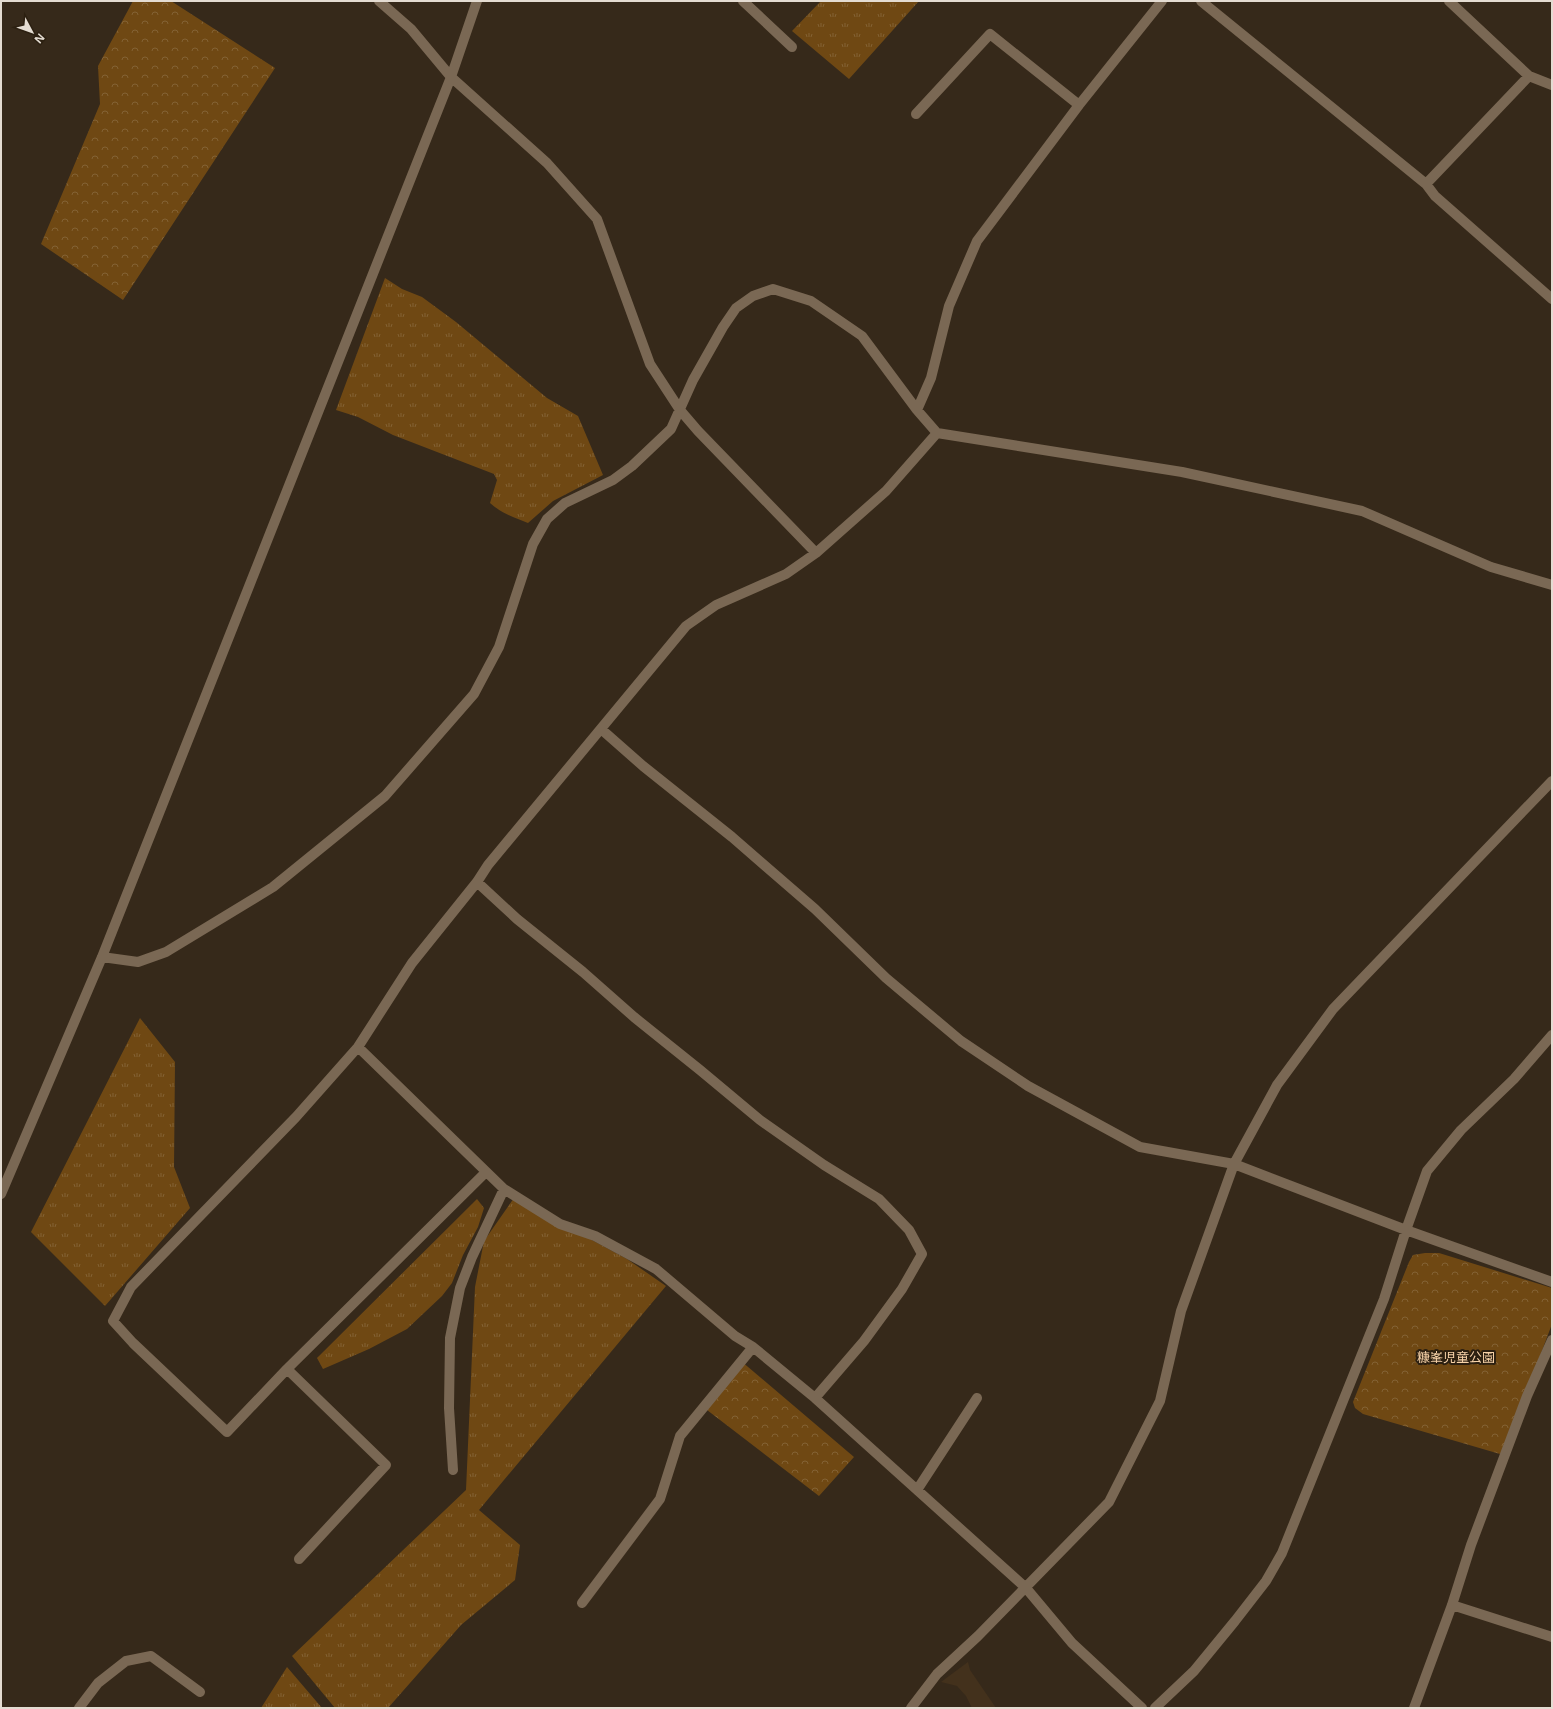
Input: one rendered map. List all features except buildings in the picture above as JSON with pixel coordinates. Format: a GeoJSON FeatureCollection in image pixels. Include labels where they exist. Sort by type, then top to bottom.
{"type":"FeatureCollection","features":[{"type":"Feature","properties":{"kind":"street"},"geometry":{"type":"LineString","coordinates":[[379,1],[411,29],[451,77],[547,163],[597,218],[650,364],[680,410],[698,431],[816,553]]}},
{"type":"Feature","properties":{"kind":"street"},"geometry":{"type":"LineString","coordinates":[[1,1194],[102,957],[451,77],[477,1]]}},
{"type":"Feature","properties":{"kind":"street"},"geometry":{"type":"LineString","coordinates":[[743,1],[792,46]]}},
{"type":"Feature","properties":{"kind":"street"},"geometry":{"type":"LineString","coordinates":[[917,410],[930,378],[949,306],[977,242],[1079,105],[1162,1]]}},
{"type":"Feature","properties":{"kind":"street"},"geometry":{"type":"LineString","coordinates":[[1201,1],[1426,184],[1435,196],[1552,299]]}},
{"type":"Feature","properties":{"kind":"street"},"geometry":{"type":"LineString","coordinates":[[1449,1],[1529,76],[1552,85]]}},
{"type":"Feature","properties":{"kind":"street"},"geometry":{"type":"LineString","coordinates":[[916,114],[990,34],[1079,105]]}},
{"type":"Feature","properties":{"kind":"street"},"geometry":{"type":"LineString","coordinates":[[1426,184],[1529,76]]}},
{"type":"Feature","properties":{"kind":"street"},"geometry":{"type":"LineString","coordinates":[[102,957],[138,962],[166,952],[273,887],[385,796],[474,694],[499,647],[533,544],[547,518],[565,502],[613,480],[632,466],[671,429],[693,380],[723,327],[736,308],[753,296],[773,290],[811,301],[862,336],[917,410],[937,433],[1182,472],[1362,511],[1491,566],[1552,585]]}},
{"type":"Feature","properties":{"kind":"street"},"geometry":{"type":"LineString","coordinates":[[486,1172],[287,1369],[227,1432],[133,1343],[113,1320],[131,1287],[290,1123],[358,1048],[412,963],[477,882],[488,865],[686,626],[716,605],[786,574],[816,553],[886,491],[937,433]]}},
{"type":"Feature","properties":{"kind":"street"},"geometry":{"type":"LineString","coordinates":[[601,729],[643,766],[732,837],[815,908],[886,978],[961,1041],[1028,1086],[1140,1146],[1234,1164],[1406,1230],[1552,1282]]}},
{"type":"Feature","properties":{"kind":"street"},"geometry":{"type":"LineString","coordinates":[[911,1708],[937,1674],[1026,1588],[1109,1502],[1160,1401],[1181,1311],[1234,1164],[1277,1085],[1333,1009],[1552,780]]}},
{"type":"Feature","properties":{"kind":"street"},"geometry":{"type":"LineString","coordinates":[[477,882],[517,919],[583,972],[634,1017],[760,1120],[824,1165],[879,1199],[909,1230],[922,1254],[902,1289],[864,1341],[815,1398]]}},
{"type":"Feature","properties":{"kind":"street"},"geometry":{"type":"LineString","coordinates":[[1155,1708],[1194,1671],[1235,1621],[1266,1581],[1282,1553],[1384,1299],[1427,1171],[1461,1130],[1514,1079],[1552,1035]]}},
{"type":"Feature","properties":{"kind":"street"},"geometry":{"type":"LineString","coordinates":[[358,1048],[504,1189],[560,1224],[595,1236],[656,1269],[735,1336],[753,1347],[815,1398],[1026,1588],[1072,1643],[1142,1708]]}},
{"type":"Feature","properties":{"kind":"street"},"geometry":{"type":"LineString","coordinates":[[453,1470],[449,1408],[450,1338],[460,1288],[472,1257],[504,1189]]}},
{"type":"Feature","properties":{"kind":"street"},"geometry":{"type":"LineString","coordinates":[[1414,1708],[1452,1604],[1471,1545],[1522,1409],[1552,1340]]}},
{"type":"Feature","properties":{"kind":"street"},"geometry":{"type":"LineString","coordinates":[[582,1603],[660,1499],[680,1436],[753,1347]]}},
{"type":"Feature","properties":{"kind":"street"},"geometry":{"type":"LineString","coordinates":[[287,1369],[386,1465],[299,1559]]}},
{"type":"Feature","properties":{"kind":"street"},"geometry":{"type":"LineString","coordinates":[[917,1490],[977,1398]]}},
{"type":"Feature","properties":{"kind":"street"},"geometry":{"type":"LineString","coordinates":[[1452,1604],[1552,1636]]}},
{"type":"Feature","properties":{"kind":"street"},"geometry":{"type":"LineString","coordinates":[[79,1708],[98,1683],[126,1661],[151,1656],[200,1692]]}},
{"type":"Feature","properties":{"kind":"shaded area"},"geometry":{"type":"Polygon","coordinates":[[[968,1662],[970,1670],[996,1708],[972,1708],[966,1696],[957,1686],[941,1682],[968,1662]]]}},
{"type":"Feature","properties":{"kind":"green space"},"geometry":{"type":"Polygon","coordinates":[[[133,1],[171,1],[275,68],[123,300],[41,244],[100,104],[98,66],[133,1]]]}},
{"type":"Feature","properties":{"kind":"green space"},"geometry":{"type":"Polygon","coordinates":[[[821,1],[919,1],[849,79],[792,31],[821,1]]]}},
{"type":"Feature","properties":{"kind":"green space"},"geometry":{"type":"Polygon","coordinates":[[[385,278],[402,289],[422,297],[456,322],[547,398],[578,416],[603,475],[553,501],[528,523],[503,512],[490,503],[497,480],[494,474],[393,435],[358,417],[336,410],[385,278]]]}},
{"type":"Feature","properties":{"kind":"green space"},"geometry":{"type":"Polygon","coordinates":[[[140,1018],[175,1062],[174,1167],[190,1208],[105,1306],[31,1232],[140,1018]]]}},
{"type":"Feature","properties":{"kind":"green space"},"geometry":{"type":"Polygon","coordinates":[[[514,1198],[627,1259],[666,1286],[479,1510],[520,1545],[515,1580],[461,1625],[388,1708],[335,1708],[292,1656],[466,1490],[475,1287],[484,1241],[514,1198]]]}},
{"type":"Feature","properties":{"kind":"green space"},"geometry":{"type":"Polygon","coordinates":[[[477,1199],[484,1208],[478,1227],[463,1255],[452,1283],[442,1296],[407,1329],[369,1349],[323,1369],[317,1358],[477,1199]]]}},
{"type":"Feature","properties":{"kind":"green space","name":"糠峯児童公園"},"geometry":{"type":"Polygon","coordinates":[[[1439,1253],[1552,1288],[1552,1324],[1505,1449],[1500,1454],[1363,1414],[1355,1408],[1353,1402],[1409,1262],[1413,1255],[1439,1253]]]}},
{"type":"Feature","properties":{"kind":"green space"},"geometry":{"type":"Polygon","coordinates":[[[741,1361],[854,1457],[819,1496],[707,1410],[741,1361]]]}},
{"type":"Feature","properties":{"kind":"green space"},"geometry":{"type":"Polygon","coordinates":[[[287,1667],[322,1708],[261,1708],[287,1667]]]}}]}
